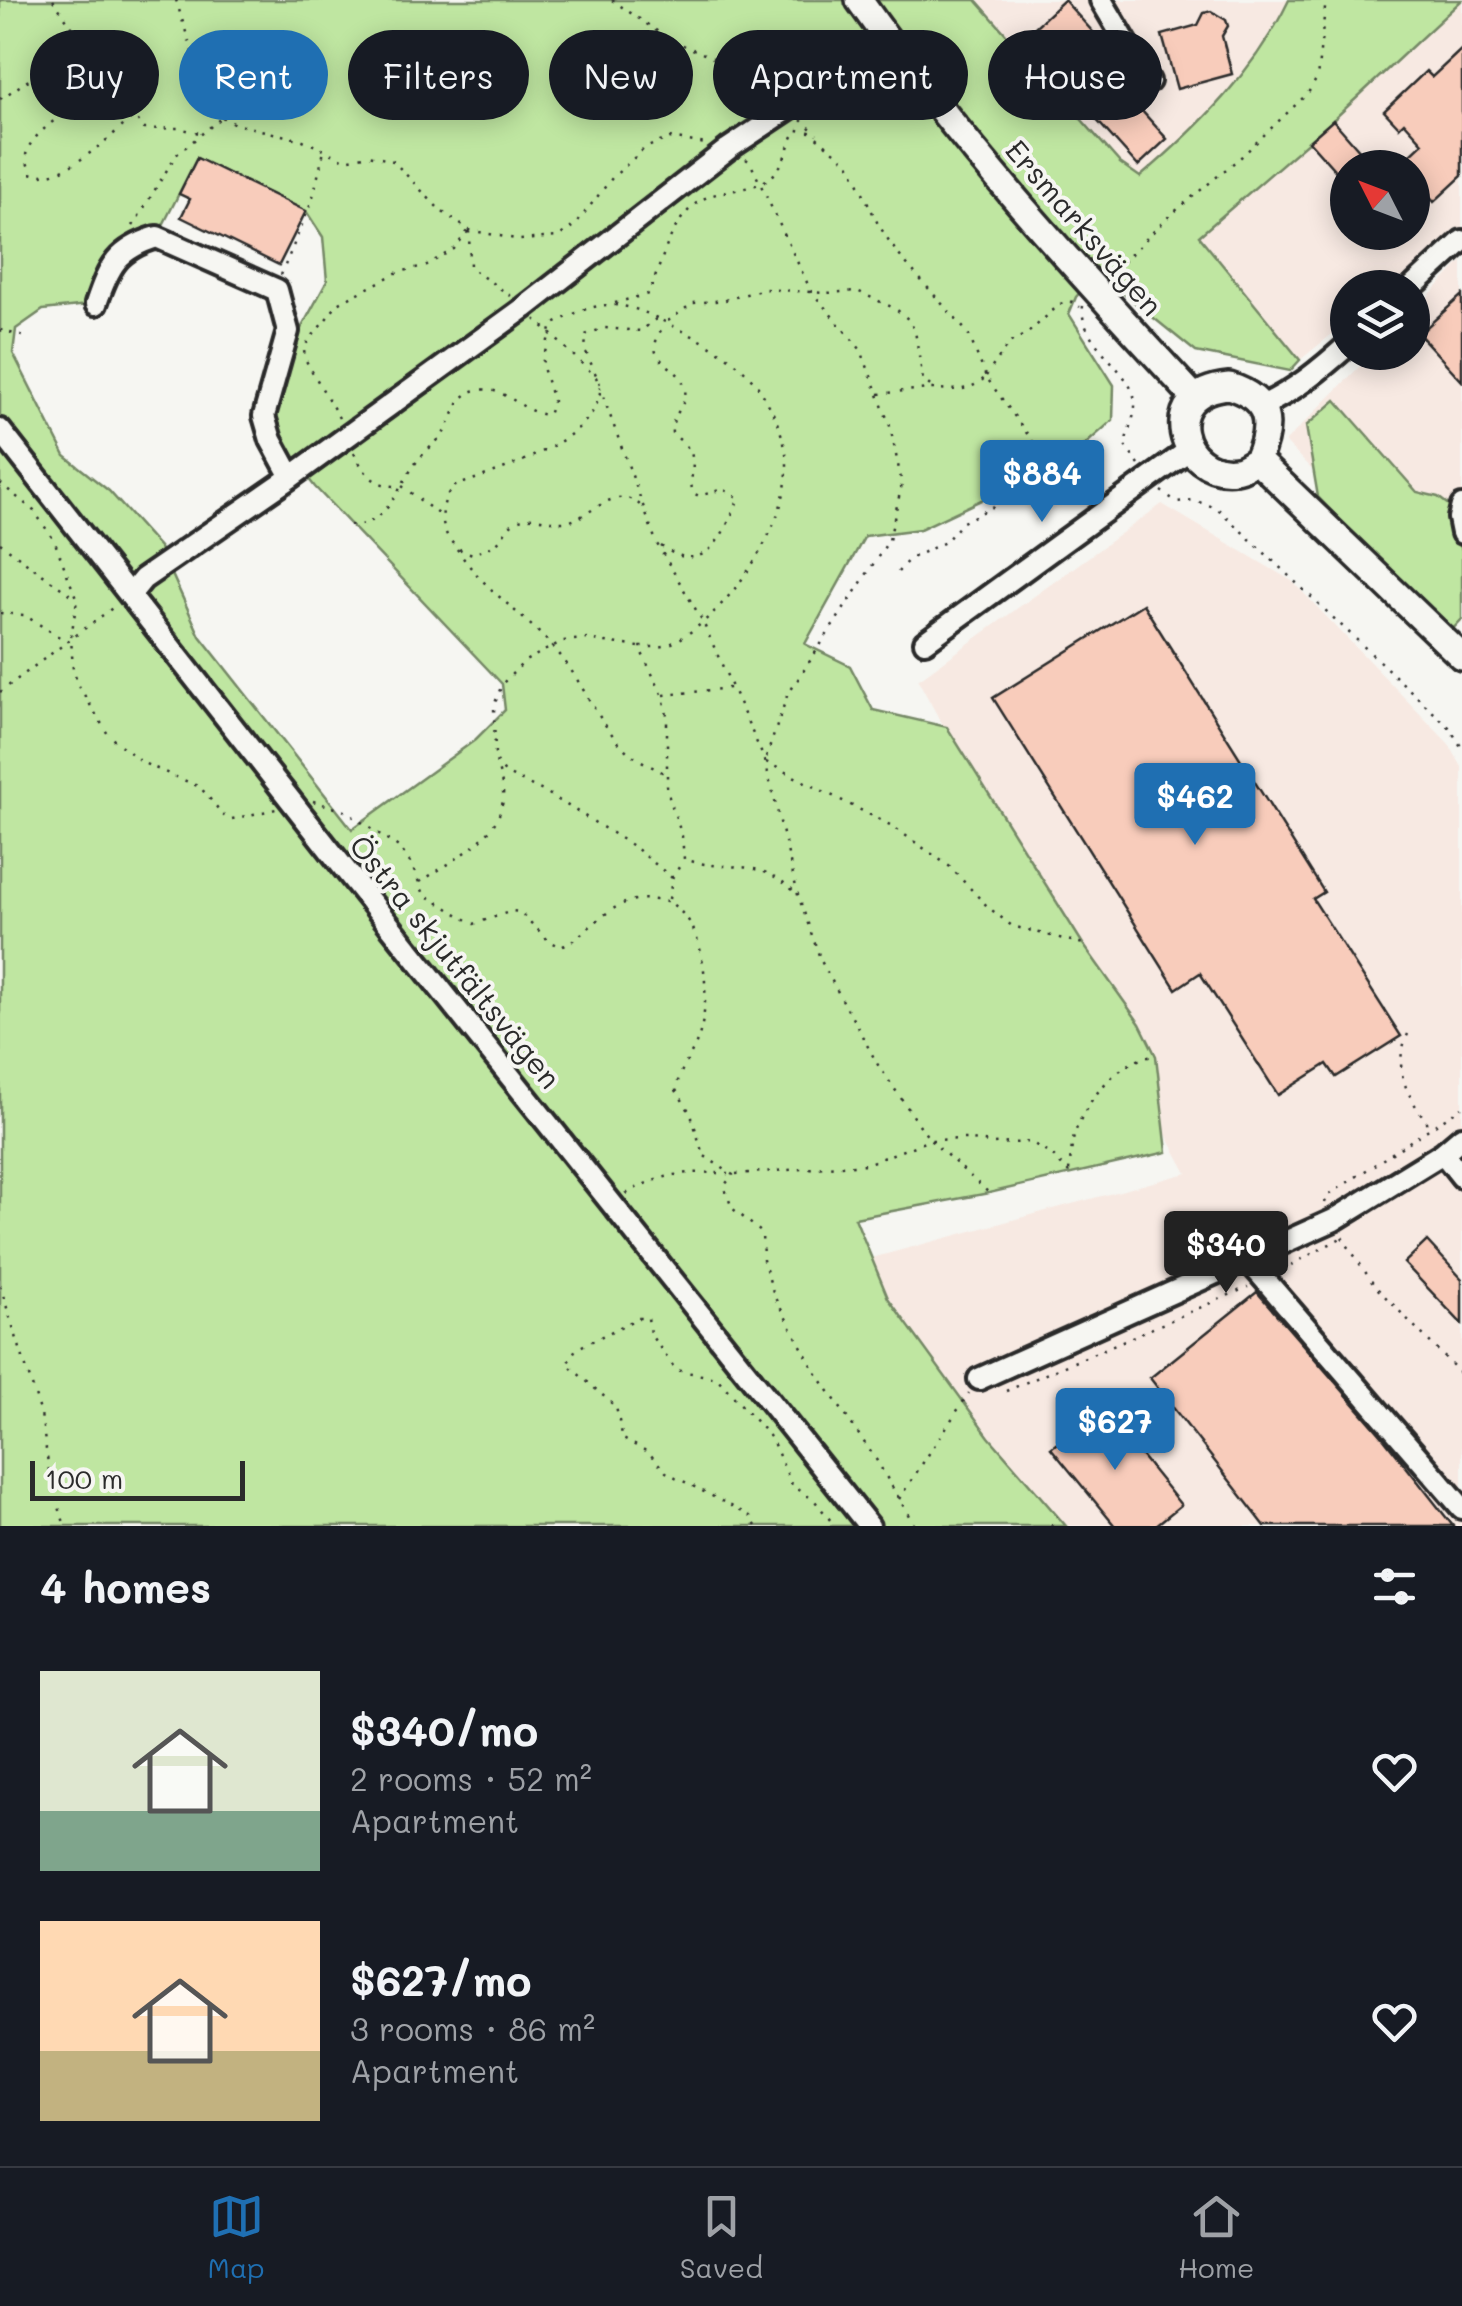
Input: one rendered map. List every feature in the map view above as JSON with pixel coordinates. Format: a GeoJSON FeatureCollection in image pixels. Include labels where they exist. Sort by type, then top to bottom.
{"type":"FeatureCollection","features":[{"type":"Feature","properties":{"kind":"main road","name":"Ersmarksvägen"},"geometry":{"type":"LineString","coordinates":[[860,0],[881,30]]}},
{"type":"Feature","properties":{"kind":"main road","name":"Ersmarksvägen"},"geometry":{"type":"LineString","coordinates":[[952,120],[1056,248],[1194,397]]}},
{"type":"Feature","properties":{"kind":"main road"},"geometry":{"type":"LineString","coordinates":[[1228,386],[1246,392],[1262,406],[1268,432],[1257,460],[1236,470],[1212,466],[1189,450],[1181,433],[1194,397],[1210,388],[1228,386]]}},
{"type":"Feature","properties":{"kind":"main road"},"geometry":{"type":"LineString","coordinates":[[1257,460],[1462,658]]}},
{"type":"Feature","properties":{"kind":"street"},"geometry":{"type":"LineString","coordinates":[[1101,0],[1119,30]]}},
{"type":"Feature","properties":{"kind":"street"},"geometry":{"type":"LineString","coordinates":[[130,595],[143,580],[524,308],[772,120]]}},
{"type":"Feature","properties":{"kind":"street"},"geometry":{"type":"LineString","coordinates":[[96,304],[115,261],[139,242],[157,236],[277,290],[288,331],[264,416],[271,440],[291,477]]}},
{"type":"Feature","properties":{"kind":"street"},"geometry":{"type":"LineString","coordinates":[[1430,270],[1462,241]]}},
{"type":"Feature","properties":{"kind":"street"},"geometry":{"type":"LineString","coordinates":[[1262,406],[1286,395],[1330,361]]}},
{"type":"Feature","properties":{"kind":"street","name":"Östra skjutfältsvägen"},"geometry":{"type":"LineString","coordinates":[[0,430],[292,804],[869,1526]]}},
{"type":"Feature","properties":{"kind":"street"},"geometry":{"type":"LineString","coordinates":[[925,642],[1189,450]]}},
{"type":"Feature","properties":{"kind":"street"},"geometry":{"type":"LineString","coordinates":[[1462,506],[1462,534]]}},
{"type":"Feature","properties":{"kind":"street"},"geometry":{"type":"LineString","coordinates":[[979,1379],[1334,1220],[1462,1138]]}},
{"type":"Feature","properties":{"kind":"street"},"geometry":{"type":"LineString","coordinates":[[1443,1153],[1462,1177]]}},
{"type":"Feature","properties":{"kind":"street"},"geometry":{"type":"LineString","coordinates":[[1247,1259],[1462,1508]]}},
{"type":"Feature","properties":{"kind":"path"},"geometry":{"type":"LineString","coordinates":[[53,0],[73,30]]}},
{"type":"Feature","properties":{"kind":"path"},"geometry":{"type":"LineString","coordinates":[[176,0],[185,30]]}},
{"type":"Feature","properties":{"kind":"path"},"geometry":{"type":"LineString","coordinates":[[612,0],[667,38],[713,58]]}},
{"type":"Feature","properties":{"kind":"path"},"geometry":{"type":"LineString","coordinates":[[1104,281],[1167,218],[1254,145],[1308,93],[1317,78],[1326,0]]}},
{"type":"Feature","properties":{"kind":"path"},"geometry":{"type":"LineString","coordinates":[[0,98],[30,79]]}},
{"type":"Feature","properties":{"kind":"path"},"geometry":{"type":"LineString","coordinates":[[56,120],[29,146],[26,155],[30,172],[42,177],[58,173],[130,120]]}},
{"type":"Feature","properties":{"kind":"path"},"geometry":{"type":"LineString","coordinates":[[135,120],[144,130],[179,128],[202,134]]}},
{"type":"Feature","properties":{"kind":"path"},"geometry":{"type":"LineString","coordinates":[[129,232],[176,155],[220,120]]}},
{"type":"Feature","properties":{"kind":"path"},"geometry":{"type":"LineString","coordinates":[[226,120],[303,140],[344,160],[369,155],[393,160],[442,210],[469,230],[520,240],[558,237],[575,225],[612,178],[646,148],[670,138],[728,150],[750,162],[812,291],[861,350],[890,426],[902,484],[889,540],[788,696],[765,761]]}},
{"type":"Feature","properties":{"kind":"path"},"geometry":{"type":"LineString","coordinates":[[802,120],[849,163],[878,224],[897,253],[968,333],[986,377],[1057,474]]}},
{"type":"Feature","properties":{"kind":"path"},"geometry":{"type":"LineString","coordinates":[[350,525],[370,522],[394,502],[418,460],[448,428],[459,400],[468,393],[480,389],[495,391],[537,414],[548,415],[552,401],[542,364],[552,325],[588,306],[648,294],[670,235],[693,206],[706,196],[760,184],[775,174],[797,130],[810,132],[826,142]]}},
{"type":"Feature","properties":{"kind":"path"},"geometry":{"type":"LineString","coordinates":[[277,290],[283,266],[312,201],[324,150]]}},
{"type":"Feature","properties":{"kind":"path"},"geometry":{"type":"LineString","coordinates":[[469,230],[470,268],[506,292],[596,377],[658,544],[702,620],[765,761],[798,895],[822,961],[878,1064],[930,1140],[989,1193]]}},
{"type":"Feature","properties":{"kind":"path"},"geometry":{"type":"LineString","coordinates":[[444,518],[402,486],[372,481],[305,359],[307,343],[338,304],[396,272],[427,265],[454,250],[469,230]]}},
{"type":"Feature","properties":{"kind":"path"},"geometry":{"type":"LineString","coordinates":[[658,544],[672,554],[702,554],[724,534],[739,498],[724,489],[700,496],[693,493],[693,459],[688,446],[672,433],[671,424],[685,401],[686,390],[682,380],[657,358],[654,350],[657,335],[666,322],[694,303],[726,300],[764,289],[856,291],[896,309],[909,320],[915,331],[923,380],[934,389]]}},
{"type":"Feature","properties":{"kind":"path"},"geometry":{"type":"LineString","coordinates":[[1085,300],[1084,322],[1132,391],[1136,410],[1127,429],[1126,446],[1148,478],[1176,502],[1193,500],[1217,508],[1449,727],[1462,748]]}},
{"type":"Feature","properties":{"kind":"path"},"geometry":{"type":"LineString","coordinates":[[878,394],[976,386],[1009,342],[1028,333],[1060,304],[1070,301],[1082,308]]}},
{"type":"Feature","properties":{"kind":"path"},"geometry":{"type":"LineString","coordinates":[[420,882],[481,840],[498,818],[503,794],[496,758],[494,706],[502,684],[525,661],[563,641],[586,638],[640,647],[668,646],[731,597],[781,510],[788,464],[776,422],[761,391],[740,366],[708,344],[657,318],[613,303]]}},
{"type":"Feature","properties":{"kind":"path"},"geometry":{"type":"LineString","coordinates":[[657,318],[641,331],[604,328],[586,335],[584,345],[599,376],[600,389],[593,414],[567,436],[536,454],[453,487],[441,506],[446,533],[476,577],[512,606],[575,672],[607,729],[628,753],[668,775]]}},
{"type":"Feature","properties":{"kind":"path"},"geometry":{"type":"LineString","coordinates":[[0,330],[25,337]]}},
{"type":"Feature","properties":{"kind":"path"},"geometry":{"type":"LineString","coordinates":[[898,572],[909,560],[945,542],[963,522],[1074,466]]}},
{"type":"Feature","properties":{"kind":"path"},"geometry":{"type":"LineString","coordinates":[[0,483],[34,512],[54,540],[77,600],[71,637],[73,671],[109,736],[167,774],[200,787],[217,809],[232,819],[292,804],[324,802],[372,827],[400,848],[424,894],[460,918],[474,924],[520,912],[548,940],[561,947],[580,938],[596,920],[633,900],[669,901],[695,932],[705,992],[695,1046],[679,1070],[676,1090],[692,1114],[703,1155],[733,1175]]}},
{"type":"Feature","properties":{"kind":"path"},"geometry":{"type":"LineString","coordinates":[[456,547],[473,554],[495,544],[517,521],[536,516],[566,522],[579,519],[603,501],[636,501],[645,511]]}},
{"type":"Feature","properties":{"kind":"path"},"geometry":{"type":"LineString","coordinates":[[0,543],[77,600]]}},
{"type":"Feature","properties":{"kind":"path"},"geometry":{"type":"LineString","coordinates":[[861,585],[872,587]]}},
{"type":"Feature","properties":{"kind":"path"},"geometry":{"type":"LineString","coordinates":[[0,692],[130,595]]}},
{"type":"Feature","properties":{"kind":"path"},"geometry":{"type":"LineString","coordinates":[[0,612],[24,615],[66,642]]}},
{"type":"Feature","properties":{"kind":"path"},"geometry":{"type":"LineString","coordinates":[[640,647],[667,715],[668,791],[682,836],[684,860],[672,878],[669,901]]}},
{"type":"Feature","properties":{"kind":"path"},"geometry":{"type":"LineString","coordinates":[[662,696],[732,688]]}},
{"type":"Feature","properties":{"kind":"path"},"geometry":{"type":"LineString","coordinates":[[496,758],[505,772],[636,848],[672,878]]}},
{"type":"Feature","properties":{"kind":"path"},"geometry":{"type":"LineString","coordinates":[[765,761],[892,826],[949,866],[1012,926],[1038,936],[1083,944]]}},
{"type":"Feature","properties":{"kind":"path"},"geometry":{"type":"LineString","coordinates":[[684,860],[703,866],[767,870],[798,895]]}},
{"type":"Feature","properties":{"kind":"path"},"geometry":{"type":"LineString","coordinates":[[1408,1034],[1402,1047],[1401,1081],[1431,1127]]}},
{"type":"Feature","properties":{"kind":"path"},"geometry":{"type":"LineString","coordinates":[[610,1204],[643,1183],[692,1170],[733,1175],[866,1164],[930,1140],[1032,1142],[1069,1172],[1074,1134],[1090,1101],[1139,1057],[1156,1056]]}},
{"type":"Feature","properties":{"kind":"path"},"geometry":{"type":"LineString","coordinates":[[1325,1203],[1327,1196],[1462,1106]]}},
{"type":"Feature","properties":{"kind":"path"},"geometry":{"type":"LineString","coordinates":[[733,1175],[724,1186],[727,1198],[732,1208],[762,1233],[763,1260],[775,1298],[814,1372],[877,1461],[915,1526]]}},
{"type":"Feature","properties":{"kind":"path"},"geometry":{"type":"LineString","coordinates":[[1006,1391],[1264,1280],[1343,1238],[1374,1284],[1462,1375]]}},
{"type":"Feature","properties":{"kind":"path"},"geometry":{"type":"LineString","coordinates":[[0,1286],[41,1414],[50,1478],[65,1526]]}},
{"type":"Feature","properties":{"kind":"path"},"geometry":{"type":"LineString","coordinates":[[756,1526],[750,1516],[666,1472],[648,1452],[623,1439],[616,1407],[566,1364],[576,1349],[638,1318],[648,1318],[650,1334],[676,1370],[717,1378],[771,1438],[792,1486],[816,1501],[835,1526]]}},
{"type":"Feature","properties":{"kind":"path"},"geometry":{"type":"LineString","coordinates":[[898,1500],[979,1379]]}},
{"type":"Feature","properties":{"kind":"path"},"geometry":{"type":"LineString","coordinates":[[1052,1526],[1057,1516]]}},
{"type":"Feature","properties":{"kind":"shaded area"},"geometry":{"type":"Polygon","coordinates":[[[976,0],[1289,0],[1275,30],[1231,89],[1188,136],[1140,177],[1120,163],[1082,120],[1162,120],[1162,30],[1003,30],[976,0]]]}},
{"type":"Feature","properties":{"kind":"shaded area"},"geometry":{"type":"Polygon","coordinates":[[[1462,1],[1462,228],[1411,270],[1330,270],[1330,336],[1300,360],[1199,236],[1462,1]]]}},
{"type":"Feature","properties":{"kind":"shaded area"},"geometry":{"type":"Polygon","coordinates":[[[1462,261],[1462,624],[1285,442],[1356,370],[1430,370],[1430,294],[1462,261]]]}},
{"type":"Feature","properties":{"kind":"shaded area"},"geometry":{"type":"Polygon","coordinates":[[[1162,504],[1292,581],[1449,744],[1462,767],[1462,1526],[973,1526],[820,1272],[1187,1173],[918,680],[1162,504]]]}},
{"type":"Feature","properties":{"kind":"green space"},"geometry":{"type":"Polygon","coordinates":[[[0,0],[976,0],[1003,30],[988,30],[988,120],[1082,120],[1120,163],[1140,177],[1224,96],[1260,51],[1289,0],[1462,0],[1333,120],[1199,236],[1300,360],[1290,371],[1196,352],[1098,273],[1076,297],[1069,314],[1114,385],[1113,420],[1070,458],[920,529],[865,536],[805,644],[850,666],[873,710],[947,727],[1083,944],[1140,1024],[1156,1056],[1167,1152],[989,1193],[855,1218],[888,1298],[989,1437],[1066,1526],[0,1526],[0,0]],[[197,158],[157,237],[139,242],[96,304],[43,310],[16,329],[13,353],[65,456],[109,491],[160,548],[200,636],[352,829],[475,740],[505,710],[502,684],[315,487],[273,433],[274,399],[291,347],[327,281],[323,237],[306,211],[197,158]]]}},
{"type":"Feature","properties":{"kind":"green space"},"geometry":{"type":"Polygon","coordinates":[[[1336,400],[1417,492],[1438,497],[1450,506],[1462,550],[1462,619],[1449,633],[1318,497],[1306,426],[1336,400]]]}},
{"type":"Feature","properties":{"kind":"building"},"geometry":{"type":"Polygon","coordinates":[[[1064,0],[1091,30],[1032,30],[1064,0]]]}},
{"type":"Feature","properties":{"kind":"building"},"geometry":{"type":"Polygon","coordinates":[[[1211,11],[1226,20],[1228,26],[1222,36],[1232,74],[1177,89],[1162,35],[1198,25],[1204,13],[1211,11]]]}},
{"type":"Feature","properties":{"kind":"building"},"geometry":{"type":"Polygon","coordinates":[[[1462,49],[1462,176],[1434,202],[1430,197],[1430,150],[1415,150],[1423,143],[1404,122],[1399,127],[1384,111],[1426,71],[1432,77],[1462,49]]]}},
{"type":"Feature","properties":{"kind":"building"},"geometry":{"type":"Polygon","coordinates":[[[1097,120],[1150,120],[1167,139],[1138,166],[1097,120]]]}},
{"type":"Feature","properties":{"kind":"building"},"geometry":{"type":"Polygon","coordinates":[[[1333,120],[1359,150],[1330,150],[1330,165],[1309,141],[1333,120]]]}},
{"type":"Feature","properties":{"kind":"building"},"geometry":{"type":"Polygon","coordinates":[[[197,158],[306,211],[279,265],[181,217],[190,199],[179,194],[197,158]]]}},
{"type":"Feature","properties":{"kind":"building"},"geometry":{"type":"Polygon","coordinates":[[[1462,295],[1462,381],[1430,346],[1430,324],[1462,295]]]}},
{"type":"Feature","properties":{"kind":"building"},"geometry":{"type":"Polygon","coordinates":[[[1143,604],[1324,892],[1313,899],[1401,1036],[1336,1077],[1327,1064],[1278,1095],[1200,973],[1176,989],[993,698],[1143,604]]]}},
{"type":"Feature","properties":{"kind":"building"},"geometry":{"type":"Polygon","coordinates":[[[1427,1241],[1462,1279],[1462,1324],[1404,1263],[1427,1241]]]}},
{"type":"Feature","properties":{"kind":"building"},"geometry":{"type":"Polygon","coordinates":[[[1257,1292],[1382,1436],[1453,1526],[1265,1526],[1150,1378],[1257,1292]]]}},
{"type":"Feature","properties":{"kind":"building"},"geometry":{"type":"Polygon","coordinates":[[[1102,1407],[1181,1505],[1155,1526],[1115,1526],[1051,1448],[1102,1407]]]}}]}
